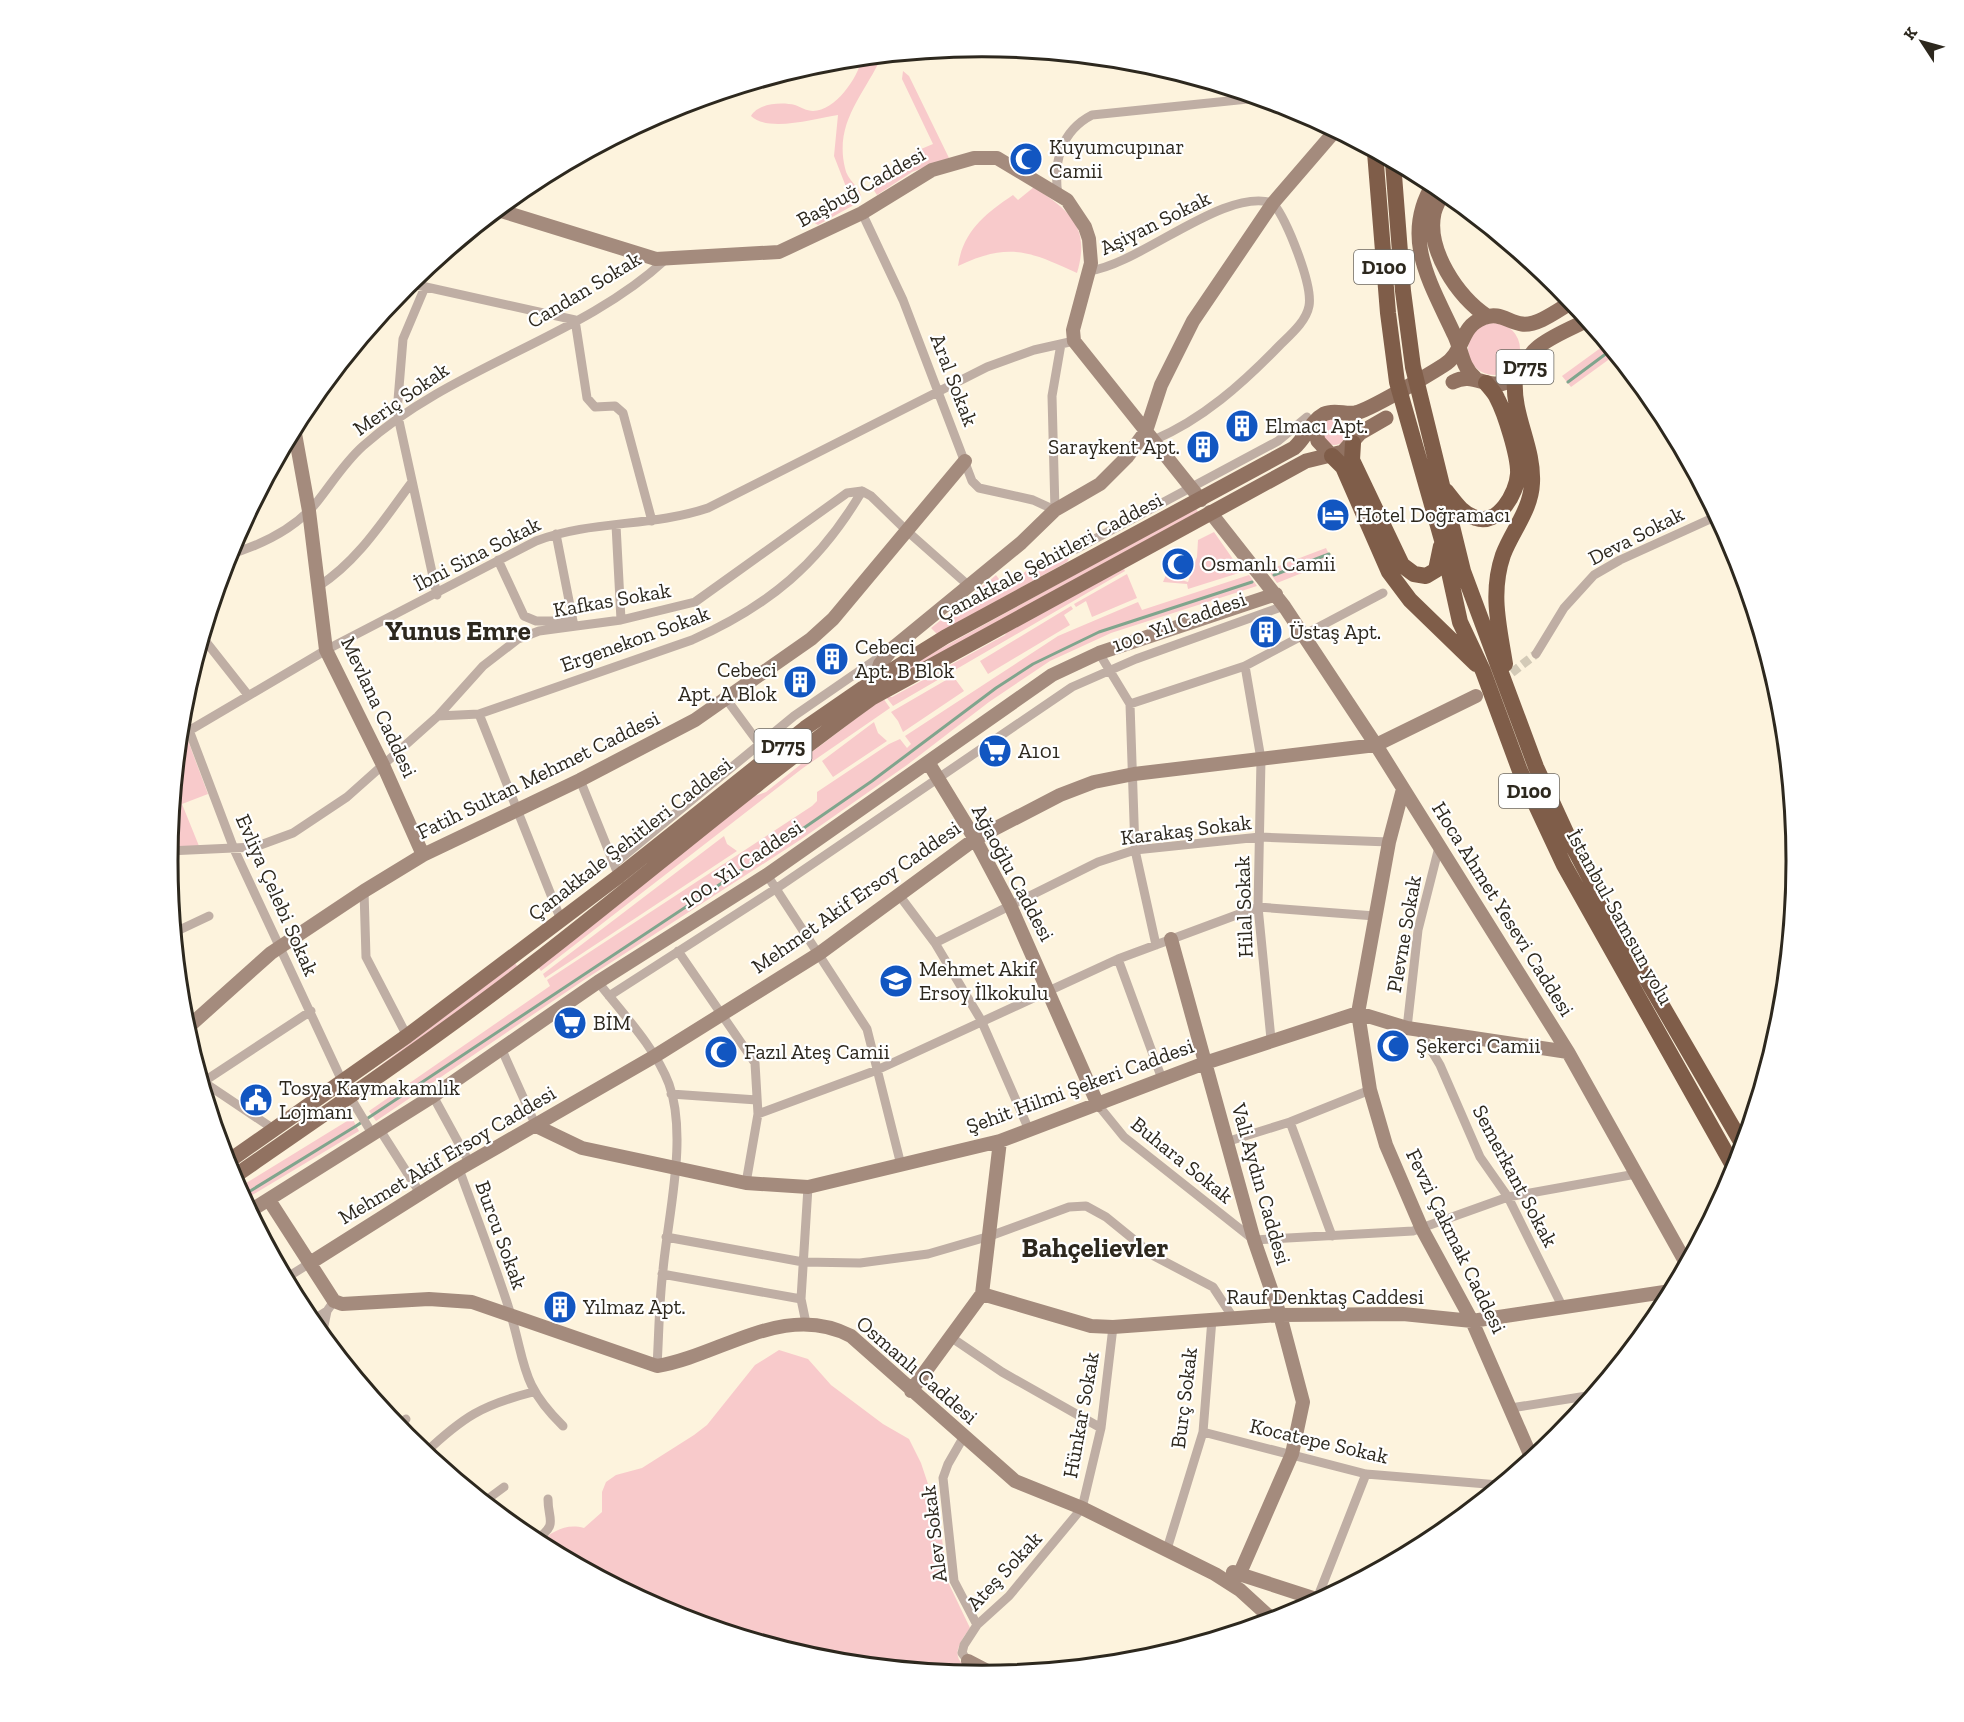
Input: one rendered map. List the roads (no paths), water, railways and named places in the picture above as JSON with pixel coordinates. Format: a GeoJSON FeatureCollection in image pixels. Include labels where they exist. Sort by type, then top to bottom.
{"type":"FeatureCollection","features":[{"type":"Feature","properties":{"kind":"highway","name":"İstanbul-Samsun yolu"},"geometry":{"type":"LineString","coordinates":[[1376,160],[1388,313],[1397,382],[1442,540],[1460,622],[1483,671],[1520,771],[1564,865],[1729,1157]]}},
{"type":"Feature","properties":{"kind":"highway","name":"İstanbul-Samsun yolu"},"geometry":{"type":"LineString","coordinates":[[1394,171],[1403,291],[1413,367],[1463,571],[1536,767],[1586,874],[1737,1135]]}},
{"type":"Feature","properties":{"kind":"highway"},"geometry":{"type":"LineString","coordinates":[[1510,698],[1494,594],[1504,554],[1522,521],[1532,484],[1528,449],[1514,396],[1515,379]]}},
{"type":"Feature","properties":{"kind":"highway"},"geometry":{"type":"LineString","coordinates":[[1443,486],[1459,508],[1475,518],[1485,520],[1505,508],[1515,493],[1519,472],[1513,444],[1497,398],[1481,381]]}},
{"type":"Feature","properties":{"kind":"highway"},"geometry":{"type":"LineString","coordinates":[[1353,442],[1352,460],[1402,566],[1414,574],[1426,576],[1436,570],[1442,540]]}},
{"type":"Feature","properties":{"kind":"highway"},"geometry":{"type":"LineString","coordinates":[[1332,456],[1343,466],[1389,572],[1410,600],[1483,671]]}},
{"type":"Feature","properties":{"kind":"main road"},"geometry":{"type":"LineString","coordinates":[[1430,193],[1418,221],[1420,251],[1429,280],[1461,348],[1462,362],[1481,381]]}},
{"type":"Feature","properties":{"kind":"main road"},"geometry":{"type":"LineString","coordinates":[[1440,200],[1434,214],[1434,233],[1438,248],[1458,288],[1468,302],[1487,316]]}},
{"type":"Feature","properties":{"kind":"main road","name":"D775"},"geometry":{"type":"LineString","coordinates":[[1461,348],[1469,328],[1487,316],[1502,316],[1519,323],[1538,321],[1564,306]]}},
{"type":"Feature","properties":{"kind":"main road"},"geometry":{"type":"LineString","coordinates":[[1519,323],[1528,339],[1529,357]]}},
{"type":"Feature","properties":{"kind":"main road","name":"D775"},"geometry":{"type":"LineString","coordinates":[[1454,382],[1467,376],[1481,381],[1504,384],[1515,379],[1523,370],[1529,357],[1541,345],[1580,324]]}},
{"type":"Feature","properties":{"kind":"main road","name":"Çanakkale Şehitleri Caddesi"},"geometry":{"type":"LineString","coordinates":[[235,1158],[281,1133],[531,964],[814,739],[870,688],[945,637],[1130,529],[1201,500],[1294,448],[1304,439],[1311,420],[1326,413],[1357,413],[1444,365],[1457,355],[1461,348]]}},
{"type":"Feature","properties":{"kind":"main road"},"geometry":{"type":"LineString","coordinates":[[1340,412],[1353,425],[1353,442]]}},
{"type":"Feature","properties":{"kind":"main road","name":"Çanakkale Şehitleri Caddesi"},"geometry":{"type":"LineString","coordinates":[[346,1090],[407,1036],[561,920],[616,870],[764,751],[870,688],[1306,461],[1343,452],[1360,433],[1386,418]]}},
{"type":"Feature","properties":{"kind":"main road"},"geometry":{"type":"LineString","coordinates":[[1311,420],[1318,441],[1332,456]]}},
{"type":"Feature","properties":{"kind":"main road"},"geometry":{"type":"LineString","coordinates":[[1201,500],[1210,512]]}},
{"type":"Feature","properties":{"kind":"main road"},"geometry":{"type":"LineString","coordinates":[[520,951],[531,964]]}},
{"type":"Feature","properties":{"kind":"main road","name":"Çanakkale Şehitleri Caddesi"},"geometry":{"type":"LineString","coordinates":[[240,1171],[281,1133]]}},
{"type":"Feature","properties":{"kind":"street"},"geometry":{"type":"LineString","coordinates":[[1058,195],[1057,170],[1061,146],[1074,127],[1092,115],[1240,100]]}},
{"type":"Feature","properties":{"kind":"street"},"geometry":{"type":"LineString","coordinates":[[1150,436],[1161,385],[1179,344],[1273,203],[1330,136]]}},
{"type":"Feature","properties":{"kind":"street","name":"Başbuğ Caddesi"},"geometry":{"type":"LineString","coordinates":[[507,213],[588,236],[642,256],[665,260],[779,252],[803,243],[862,213],[932,170],[985,156],[1006,162],[1058,195],[1074,207],[1085,227],[1091,250],[1089,271],[1068,343]]}},
{"type":"Feature","properties":{"kind":"street","name":"Aşiyan Sokak"},"geometry":{"type":"LineString","coordinates":[[1089,271],[1121,262],[1212,212],[1258,201],[1273,203]]}},
{"type":"Feature","properties":{"kind":"street"},"geometry":{"type":"LineString","coordinates":[[870,688],[880,664],[893,648],[1021,543],[1055,510],[1100,484],[1150,436],[1184,426],[1228,395],[1305,317],[1309,307],[1307,287],[1290,232],[1273,203]]}},
{"type":"Feature","properties":{"kind":"street","name":"Aral Sokak"},"geometry":{"type":"LineString","coordinates":[[862,213],[903,300],[972,481],[979,488],[1033,500],[1055,510]]}},
{"type":"Feature","properties":{"kind":"street","name":"Candan Sokak"},"geometry":{"type":"LineString","coordinates":[[520,348],[575,320],[648,276],[665,260]]}},
{"type":"Feature","properties":{"kind":"street"},"geometry":{"type":"LineString","coordinates":[[420,286],[575,320],[585,392],[595,407],[615,406],[624,417],[652,520]]}},
{"type":"Feature","properties":{"kind":"street"},"geometry":{"type":"LineString","coordinates":[[425,287],[403,339],[398,421],[437,595]]}},
{"type":"Feature","properties":{"kind":"street"},"geometry":{"type":"LineString","coordinates":[[1068,343],[1150,436],[1201,500]]}},
{"type":"Feature","properties":{"kind":"street"},"geometry":{"type":"LineString","coordinates":[[1055,510],[1052,396],[1068,343]]}},
{"type":"Feature","properties":{"kind":"street","name":"İbni Sina Sokak"},"geometry":{"type":"LineString","coordinates":[[189,730],[326,650],[437,595],[536,541],[556,534],[673,518],[708,507],[1004,360],[1068,343]]}},
{"type":"Feature","properties":{"kind":"street","name":"Meriç Sokak"},"geometry":{"type":"LineString","coordinates":[[240,550],[263,542],[291,526],[309,512],[356,452],[398,421],[454,382],[520,348]]}},
{"type":"Feature","properties":{"kind":"street","name":"Çanakkale Şehitleri Caddesi"},"geometry":{"type":"LineString","coordinates":[[1076,549],[1130,529],[1191,488],[1278,441],[1311,420]]}},
{"type":"Feature","properties":{"kind":"street","name":"Mevlana Caddesi"},"geometry":{"type":"LineString","coordinates":[[296,442],[309,512],[326,650],[383,765],[423,855]]}},
{"type":"Feature","properties":{"kind":"street","name":"Fatih Sultan Mehmet Caddesi"},"geometry":{"type":"LineString","coordinates":[[194,1022],[278,947],[423,855],[580,780],[695,720],[727,700],[827,626],[966,461]]}},
{"type":"Feature","properties":{"kind":"street"},"geometry":{"type":"LineString","coordinates":[[319,586],[338,572],[358,552],[412,482]]}},
{"type":"Feature","properties":{"kind":"street"},"geometry":{"type":"LineString","coordinates":[[862,490],[968,585]]}},
{"type":"Feature","properties":{"kind":"street","name":"Kafkas Sokak"},"geometry":{"type":"LineString","coordinates":[[178,851],[262,846],[307,825],[336,806],[438,716],[483,666],[509,644],[539,631],[574,624],[621,620],[684,607],[705,598],[841,495],[862,490]]}},
{"type":"Feature","properties":{"kind":"street","name":"Ergenekon Sokak"},"geometry":{"type":"LineString","coordinates":[[438,716],[479,714],[692,640],[742,616],[774,594],[825,547],[840,528],[862,490]]}},
{"type":"Feature","properties":{"kind":"street","name":"Hoca Ahmet Yesevi Caddesi"},"geometry":{"type":"LineString","coordinates":[[1210,512],[1273,590],[1376,745],[1568,1052],[1682,1256]]}},
{"type":"Feature","properties":{"kind":"street","name":"Deva Sokak"},"geometry":{"type":"LineString","coordinates":[[1536,654],[1564,608],[1594,575],[1620,560],[1710,519]]}},
{"type":"Feature","properties":{"kind":"street"},"geometry":{"type":"LineString","coordinates":[[616,525],[621,620]]}},
{"type":"Feature","properties":{"kind":"street"},"geometry":{"type":"LineString","coordinates":[[498,560],[524,616],[536,621],[574,624],[556,534]]}},
{"type":"Feature","properties":{"kind":"street","name":"100. Yıl Caddesi"},"geometry":{"type":"LineString","coordinates":[[257,1207],[373,1130],[433,1096],[598,982],[767,875],[1032,688],[1099,652],[1273,590]]}},
{"type":"Feature","properties":{"kind":"street"},"geometry":{"type":"LineString","coordinates":[[1130,704],[1245,666],[1383,593]]}},
{"type":"Feature","properties":{"kind":"street","name":"100. Yıl Caddesi"},"geometry":{"type":"LineString","coordinates":[[609,996],[777,888],[1072,687],[1111,669],[1284,606]]}},
{"type":"Feature","properties":{"kind":"street"},"geometry":{"type":"LineString","coordinates":[[208,644],[248,696]]}},
{"type":"Feature","properties":{"kind":"street","name":"Çanakkale Şehitleri Caddesi"},"geometry":{"type":"LineString","coordinates":[[764,751],[813,702],[893,648]]}},
{"type":"Feature","properties":{"kind":"street"},"geometry":{"type":"LineString","coordinates":[[1099,652],[1130,704],[1135,850],[1156,945]]}},
{"type":"Feature","properties":{"kind":"street","name":"Hilal Sokak"},"geometry":{"type":"LineString","coordinates":[[1245,666],[1261,759],[1258,907],[1271,1039]]}},
{"type":"Feature","properties":{"kind":"street","name":"Mehmet Akif Ersoy Caddesi"},"geometry":{"type":"LineString","coordinates":[[310,1263],[464,1166],[654,1056],[820,953],[975,839],[1078,787],[1134,774],[1376,745],[1476,696]]}},
{"type":"Feature","properties":{"kind":"street"},"geometry":{"type":"LineString","coordinates":[[727,700],[764,751]]}},
{"type":"Feature","properties":{"kind":"street"},"geometry":{"type":"LineString","coordinates":[[479,714],[561,920]]}},
{"type":"Feature","properties":{"kind":"street","name":"Evliya Çelebi Sokak"},"geometry":{"type":"LineString","coordinates":[[187,741],[278,947],[311,1011],[346,1090],[359,1112],[420,1193]]}},
{"type":"Feature","properties":{"kind":"street","name":"Ağaoğlu Caddesi"},"geometry":{"type":"LineString","coordinates":[[928,762],[975,839],[1010,905],[1098,1105]]}},
{"type":"Feature","properties":{"kind":"street"},"geometry":{"type":"LineString","coordinates":[[580,780],[616,870]]}},
{"type":"Feature","properties":{"kind":"street","name":"Fevzi Çakmak Caddesi"},"geometry":{"type":"LineString","coordinates":[[1403,789],[1389,842],[1358,1013],[1370,1090],[1393,1163],[1422,1229],[1472,1321],[1528,1450]]}},
{"type":"Feature","properties":{"kind":"street","name":"Karakaş Sokak"},"geometry":{"type":"LineString","coordinates":[[935,943],[1098,862],[1135,850],[1260,837],[1389,842]]}},
{"type":"Feature","properties":{"kind":"street","name":"Plevne Sokak"},"geometry":{"type":"LineString","coordinates":[[1413,1029],[1418,930],[1439,847]]}},
{"type":"Feature","properties":{"kind":"street"},"geometry":{"type":"LineString","coordinates":[[767,875],[820,953],[867,1029],[900,1165]]}},
{"type":"Feature","properties":{"kind":"street"},"geometry":{"type":"LineString","coordinates":[[364,891],[365,952],[407,1036]]}},
{"type":"Feature","properties":{"kind":"street"},"geometry":{"type":"LineString","coordinates":[[899,896],[935,943],[981,1020],[1029,1130]]}},
{"type":"Feature","properties":{"kind":"street"},"geometry":{"type":"LineString","coordinates":[[758,1114],[877,1070],[981,1020],[1118,959],[1258,907],[1375,916]]}},
{"type":"Feature","properties":{"kind":"street"},"geometry":{"type":"LineString","coordinates":[[181,929],[209,916]]}},
{"type":"Feature","properties":{"kind":"street","name":"Vali Aydın Caddesi"},"geometry":{"type":"LineString","coordinates":[[1171,939],[1226,1142],[1254,1240],[1280,1315],[1303,1402],[1292,1454],[1240,1574]]}},
{"type":"Feature","properties":{"kind":"street"},"geometry":{"type":"LineString","coordinates":[[678,951],[755,1063],[758,1114],[746,1183]]}},
{"type":"Feature","properties":{"kind":"street"},"geometry":{"type":"LineString","coordinates":[[1118,959],[1162,1079]]}},
{"type":"Feature","properties":{"kind":"street"},"geometry":{"type":"LineString","coordinates":[[318,1315],[331,1306],[456,1299],[510,1313],[657,1366],[662,1274],[675,1169],[676,1117],[671,1094],[654,1056],[598,982]]}},
{"type":"Feature","properties":{"kind":"street"},"geometry":{"type":"LineString","coordinates":[[208,1077],[311,1011]]}},
{"type":"Feature","properties":{"kind":"street"},"geometry":{"type":"LineString","coordinates":[[1358,1013],[1413,1029],[1568,1052]]}},
{"type":"Feature","properties":{"kind":"street","name":"Şehit Hilmi Şekeri Caddesi"},"geometry":{"type":"LineString","coordinates":[[536,1126],[582,1148],[675,1169],[746,1183],[808,1187],[1000,1141],[1271,1039],[1358,1013]]}},
{"type":"Feature","properties":{"kind":"street","name":"Semerkant Sokak"},"geometry":{"type":"LineString","coordinates":[[1413,1029],[1440,1065],[1480,1157],[1508,1197],[1563,1308]]}},
{"type":"Feature","properties":{"kind":"street"},"geometry":{"type":"LineString","coordinates":[[502,1050],[536,1126]]}},
{"type":"Feature","properties":{"kind":"street"},"geometry":{"type":"LineString","coordinates":[[211,1087],[281,1133]]}},
{"type":"Feature","properties":{"kind":"street"},"geometry":{"type":"LineString","coordinates":[[1226,1142],[1290,1122],[1370,1090]]}},
{"type":"Feature","properties":{"kind":"street"},"geometry":{"type":"LineString","coordinates":[[671,1094],[757,1100]]}},
{"type":"Feature","properties":{"kind":"street","name":"Burcu Sokak"},"geometry":{"type":"LineString","coordinates":[[433,1096],[464,1166],[533,1392]]}},
{"type":"Feature","properties":{"kind":"street","name":"Buhara Sokak"},"geometry":{"type":"LineString","coordinates":[[1098,1105],[1124,1137],[1254,1240]]}},
{"type":"Feature","properties":{"kind":"street"},"geometry":{"type":"LineString","coordinates":[[1290,1122],[1332,1236]]}},
{"type":"Feature","properties":{"kind":"street"},"geometry":{"type":"LineString","coordinates":[[911,1391],[982,1294],[1000,1141]]}},
{"type":"Feature","properties":{"kind":"street"},"geometry":{"type":"LineString","coordinates":[[1254,1240],[1422,1229],[1508,1197],[1636,1174]]}},
{"type":"Feature","properties":{"kind":"street"},"geometry":{"type":"LineString","coordinates":[[806,1323],[801,1299],[808,1187]]}},
{"type":"Feature","properties":{"kind":"street"},"geometry":{"type":"LineString","coordinates":[[269,1200],[310,1263],[331,1306],[325,1325]]}},
{"type":"Feature","properties":{"kind":"street"},"geometry":{"type":"LineString","coordinates":[[666,1238],[803,1262],[860,1263],[902,1259],[990,1236],[1069,1207],[1086,1206],[1106,1217],[1154,1256],[1213,1287],[1232,1317]]}},
{"type":"Feature","properties":{"kind":"street"},"geometry":{"type":"LineString","coordinates":[[293,1274],[310,1263]]}},
{"type":"Feature","properties":{"kind":"street"},"geometry":{"type":"LineString","coordinates":[[662,1274],[801,1299]]}},
{"type":"Feature","properties":{"kind":"street","name":"Rauf Denktaş Caddesi"},"geometry":{"type":"LineString","coordinates":[[982,1294],[1091,1326],[1113,1327],[1280,1315],[1403,1314],[1472,1321],[1660,1293]]}},
{"type":"Feature","properties":{"kind":"street","name":"Burç Sokak"},"geometry":{"type":"LineString","coordinates":[[1167,1549],[1203,1432],[1212,1319]]}},
{"type":"Feature","properties":{"kind":"street","name":"Osmanlı Caddesi"},"geometry":{"type":"LineString","coordinates":[[657,1366],[680,1361],[756,1333],[806,1323],[825,1325],[851,1336],[963,1438],[1015,1481],[1082,1508],[1204,1568],[1234,1586],[1264,1613]]}},
{"type":"Feature","properties":{"kind":"street","name":"Hünkar Sokak"},"geometry":{"type":"LineString","coordinates":[[1082,1508],[1101,1428],[1113,1327]]}},
{"type":"Feature","properties":{"kind":"street"},"geometry":{"type":"LineString","coordinates":[[952,1338],[1002,1372],[1101,1428]]}},
{"type":"Feature","properties":{"kind":"street"},"geometry":{"type":"LineString","coordinates":[[432,1447],[475,1411],[494,1402],[533,1392],[562,1426]]}},
{"type":"Feature","properties":{"kind":"street"},"geometry":{"type":"LineString","coordinates":[[1511,1408],[1581,1397]]}},
{"type":"Feature","properties":{"kind":"street","name":"Kocatepe Sokak"},"geometry":{"type":"LineString","coordinates":[[1203,1432],[1366,1474],[1489,1484]]}},
{"type":"Feature","properties":{"kind":"street","name":"Alev Sokak"},"geometry":{"type":"LineString","coordinates":[[963,1438],[943,1478],[954,1581],[977,1625]]}},
{"type":"Feature","properties":{"kind":"street"},"geometry":{"type":"LineString","coordinates":[[1322,1589],[1366,1474]]}},
{"type":"Feature","properties":{"kind":"street"},"geometry":{"type":"LineString","coordinates":[[490,1497],[504,1486]]}},
{"type":"Feature","properties":{"kind":"street"},"geometry":{"type":"LineString","coordinates":[[542,1534],[551,1524],[552,1517],[548,1499]]}},
{"type":"Feature","properties":{"kind":"street","name":"Ateş Sokak"},"geometry":{"type":"LineString","coordinates":[[968,1661],[962,1653],[964,1645],[977,1625],[1009,1596],[1082,1508]]}},
{"type":"Feature","properties":{"kind":"street"},"geometry":{"type":"LineString","coordinates":[[1204,1568],[1240,1574],[1308,1596]]}},
{"type":"Feature","properties":{"kind":"street"},"geometry":{"type":"LineString","coordinates":[[968,1661],[975,1665]]}},
{"type":"Feature","properties":{"kind":"waterway"},"geometry":{"type":"LineString","coordinates":[[1568,382],[1605,354]]}},
{"type":"Feature","properties":{"kind":"waterway"},"geometry":{"type":"LineString","coordinates":[[1274,575],[1329,554]]}},
{"type":"Feature","properties":{"kind":"waterway"},"geometry":{"type":"LineString","coordinates":[[249,1192],[356,1126],[785,841],[872,781],[996,688],[1033,664],[1099,632],[1252,582]]}},
{"type":"Feature","properties":{"kind":"tunnel"},"geometry":{"type":"LineString","coordinates":[[1501,681],[1536,654]]}},
{"type":"Feature","properties":{"kind":"place","name":"Kuyumcupınar Camii"},"geometry":{"type":"Point","coordinates":[1026,159]}},
{"type":"Feature","properties":{"kind":"place","name":"Elmacı Apt."},"geometry":{"type":"Point","coordinates":[1242,426]}},
{"type":"Feature","properties":{"kind":"place","name":"Saraykent Apt."},"geometry":{"type":"Point","coordinates":[1203,447]}},
{"type":"Feature","properties":{"kind":"place","name":"Hotel Doğramacı"},"geometry":{"type":"Point","coordinates":[1333,515]}},
{"type":"Feature","properties":{"kind":"place","name":"Osmanlı Camii"},"geometry":{"type":"Point","coordinates":[1178,564]}},
{"type":"Feature","properties":{"kind":"place","name":"Üstaş Apt."},"geometry":{"type":"Point","coordinates":[1266,632]}},
{"type":"Feature","properties":{"kind":"place","name":"Cebeci Apt. B Blok"},"geometry":{"type":"Point","coordinates":[832,659]}},
{"type":"Feature","properties":{"kind":"place","name":"Cebeci Apt. A Blok"},"geometry":{"type":"Point","coordinates":[800,682]}},
{"type":"Feature","properties":{"kind":"place","name":"A101"},"geometry":{"type":"Point","coordinates":[995,751]}},
{"type":"Feature","properties":{"kind":"place","name":"Mehmet Akif Ersoy İlkokulu"},"geometry":{"type":"Point","coordinates":[896,981]}},
{"type":"Feature","properties":{"kind":"place","name":"BİM"},"geometry":{"type":"Point","coordinates":[570,1023]}},
{"type":"Feature","properties":{"kind":"place","name":"Şekerci Camii"},"geometry":{"type":"Point","coordinates":[1393,1046]}},
{"type":"Feature","properties":{"kind":"place","name":"Fazıl Ateş Camii"},"geometry":{"type":"Point","coordinates":[721,1052]}},
{"type":"Feature","properties":{"kind":"place","name":"Tosya Kaymakamlık Lojmanı"},"geometry":{"type":"Point","coordinates":[256,1100]}},
{"type":"Feature","properties":{"kind":"place","name":"Yılmaz Apt."},"geometry":{"type":"Point","coordinates":[560,1307]}},
{"type":"Feature","properties":{"kind":"district","name":"Yunus Emre"},"geometry":{"type":"Point","coordinates":[458,631]}},
{"type":"Feature","properties":{"kind":"district","name":"Bahçelievler"},"geometry":{"type":"Point","coordinates":[1095,1248]}}]}
